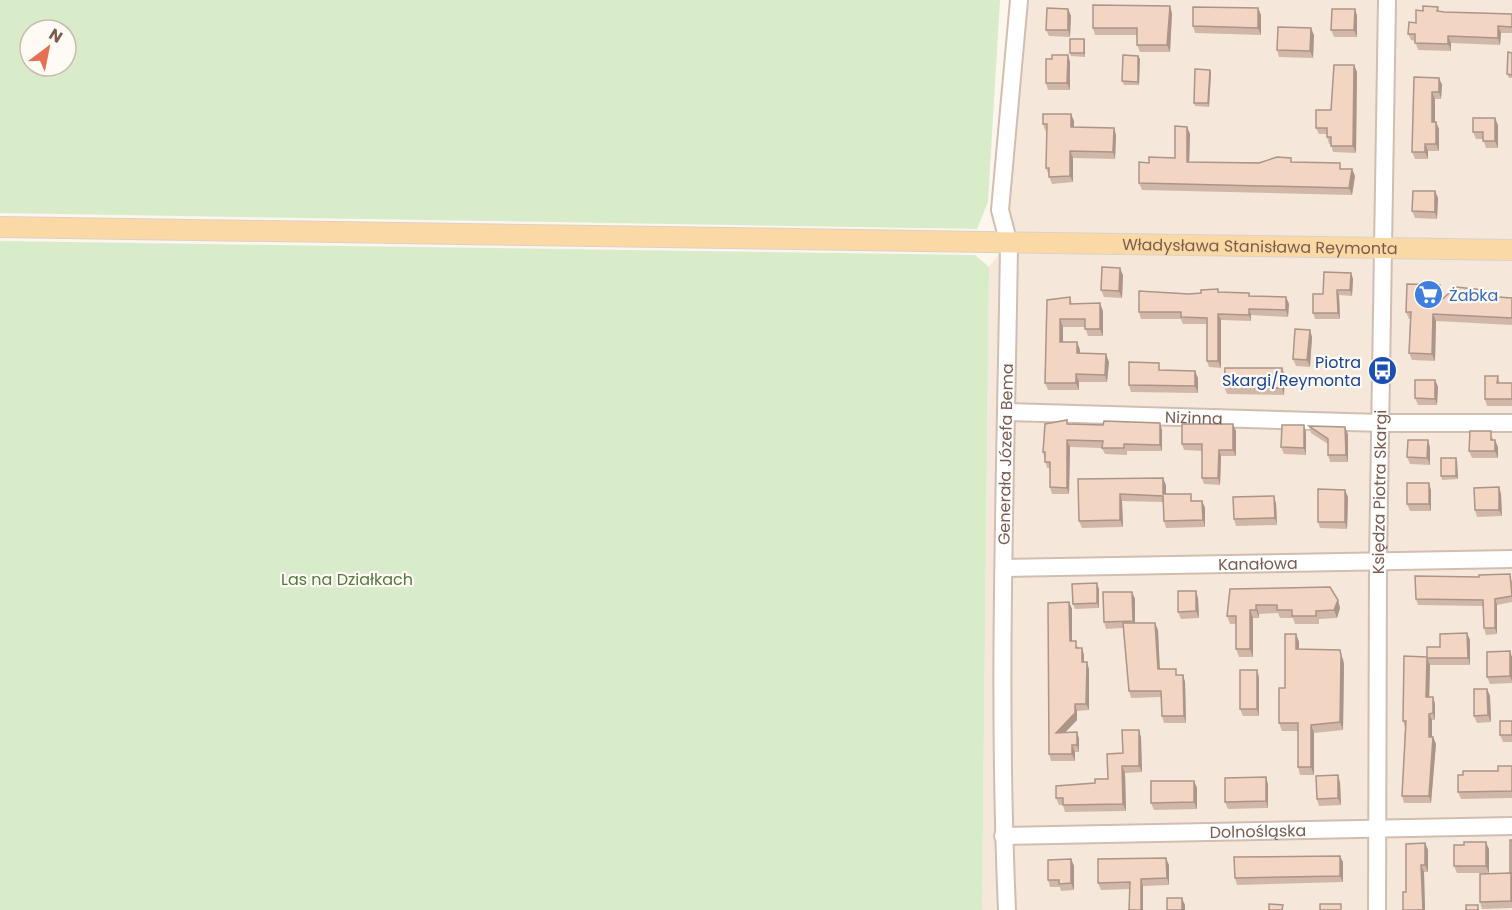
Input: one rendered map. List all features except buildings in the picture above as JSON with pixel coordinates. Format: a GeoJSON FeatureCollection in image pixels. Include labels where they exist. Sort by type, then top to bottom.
{"type":"FeatureCollection","features":[{"type":"Feature","properties":{"kind":"main road","name":"Władysława Stanisława Reymonta"},"geometry":{"type":"LineString","coordinates":[[0,227],[1512,250]]}},
{"type":"Feature","properties":{"kind":"street","name":"Generała Józefa Bema"},"geometry":{"type":"LineString","coordinates":[[1007,910],[1003,836],[1009,244],[1003,228],[1000,201],[1019,0]]}},
{"type":"Feature","properties":{"kind":"street","name":"Księdza Piotra Skargi"},"geometry":{"type":"LineString","coordinates":[[1377,910],[1378,562],[1388,0]]}},
{"type":"Feature","properties":{"kind":"street","name":"Nizinna"},"geometry":{"type":"LineString","coordinates":[[1006,412],[1382,423],[1512,423]]}},
{"type":"Feature","properties":{"kind":"street","name":"Kanałowa"},"geometry":{"type":"LineString","coordinates":[[1004,568],[1512,559]]}},
{"type":"Feature","properties":{"kind":"street","name":"Dolnośląska"},"geometry":{"type":"LineString","coordinates":[[1003,836],[1512,826]]}},
{"type":"Feature","properties":{"kind":"shaded area"},"geometry":{"type":"Polygon","coordinates":[[[1012,0],[1512,0],[1512,910],[982,910],[989,267],[1005,246],[1012,0]]]}},
{"type":"Feature","properties":{"kind":"green space"},"geometry":{"type":"Polygon","coordinates":[[[0,0],[1000,0],[988,202],[977,229],[0,213],[0,0]]]}},
{"type":"Feature","properties":{"kind":"green space","name":"Las na Działkach"},"geometry":{"type":"Polygon","coordinates":[[[0,241],[975,255],[989,267],[982,910],[0,910],[0,241]]]}},
{"type":"Feature","properties":{"kind":"place","name":"Żabka"},"geometry":{"type":"Point","coordinates":[1428,295]}},
{"type":"Feature","properties":{"kind":"place","name":"Piotra Skargi/Reymonta"},"geometry":{"type":"Point","coordinates":[1382,371]}}]}
